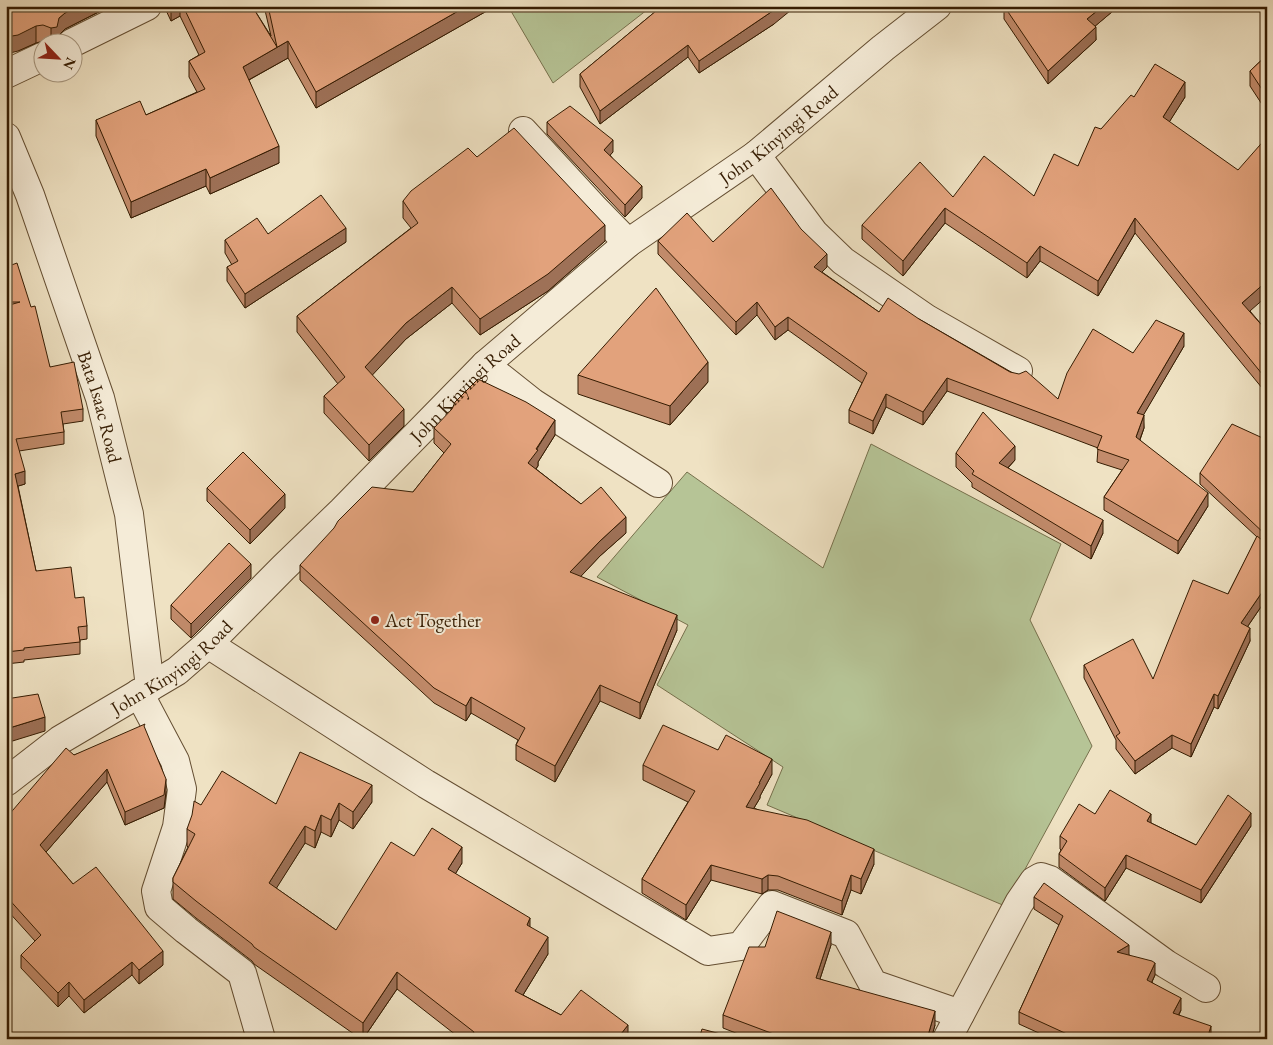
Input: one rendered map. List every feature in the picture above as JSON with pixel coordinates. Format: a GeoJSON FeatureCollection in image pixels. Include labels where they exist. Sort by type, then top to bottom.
{"type":"FeatureCollection","features":[{"type":"Feature","properties":{"kind":"street"},"geometry":{"type":"LineString","coordinates":[[82,38],[147,6]]}},
{"type":"Feature","properties":{"kind":"street","name":"John Kinyingi Road"},"geometry":{"type":"LineString","coordinates":[[6,782],[60,740],[177,671],[208,644],[361,492],[485,365],[628,243],[756,155],[883,48],[937,6]]}},
{"type":"Feature","properties":{"kind":"street"},"geometry":{"type":"LineString","coordinates":[[6,74],[32,62]]}},
{"type":"Feature","properties":{"kind":"street"},"geometry":{"type":"LineString","coordinates":[[523,131],[592,207],[628,243]]}},
{"type":"Feature","properties":{"kind":"street","name":"Bata Isaac Road"},"geometry":{"type":"LineString","coordinates":[[6,137],[30,195],[100,398],[129,514],[144,690]]}},
{"type":"Feature","properties":{"kind":"street"},"geometry":{"type":"LineString","coordinates":[[756,155],[814,233],[842,261],[927,318],[1018,371]]}},
{"type":"Feature","properties":{"kind":"street"},"geometry":{"type":"LineString","coordinates":[[485,365],[533,403],[658,483]]}},
{"type":"Feature","properties":{"kind":"street"},"geometry":{"type":"LineString","coordinates":[[208,644],[426,784],[708,951],[741,946],[772,905],[846,934],[873,984],[960,1014]]}},
{"type":"Feature","properties":{"kind":"street"},"geometry":{"type":"LineString","coordinates":[[144,690],[175,761],[182,790],[177,827],[156,891],[159,907],[242,973],[261,1039]]}},
{"type":"Feature","properties":{"kind":"street"},"geometry":{"type":"LineString","coordinates":[[947,1039],[1019,903],[1034,881],[1041,877],[1050,880],[1166,964],[1206,988]]}},
{"type":"Feature","properties":{"kind":"green space"},"geometry":{"type":"Polygon","coordinates":[[[508,6],[652,6],[553,83],[508,6]]]}},
{"type":"Feature","properties":{"kind":"green space"},"geometry":{"type":"Polygon","coordinates":[[[871,444],[1061,544],[1030,620],[1092,746],[1005,906],[767,805],[783,767],[657,685],[688,625],[597,577],[687,472],[823,568],[871,444]]]}},
{"type":"Feature","properties":{"kind":"building"},"geometry":{"type":"Polygon","coordinates":[[[6,6],[78,6],[59,18],[57,27],[36,26],[18,35],[6,37],[6,6]]]}},
{"type":"Feature","properties":{"kind":"building"},"geometry":{"type":"Polygon","coordinates":[[[183,6],[252,6],[277,47],[268,6],[467,6],[316,92],[288,41],[243,67],[279,146],[210,178],[206,169],[131,202],[96,120],[140,101],[146,115],[205,89],[189,61],[205,52],[183,6]]]}},
{"type":"Feature","properties":{"kind":"building"},"geometry":{"type":"Polygon","coordinates":[[[662,6],[780,6],[699,61],[688,45],[600,111],[580,74],[662,6]]]}},
{"type":"Feature","properties":{"kind":"building"},"geometry":{"type":"Polygon","coordinates":[[[1004,6],[1103,6],[1087,19],[1096,27],[1048,71],[1004,6]]]}},
{"type":"Feature","properties":{"kind":"building"},"geometry":{"type":"Polygon","coordinates":[[[1267,55],[1267,97],[1250,71],[1267,55]]]}},
{"type":"Feature","properties":{"kind":"building"},"geometry":{"type":"Polygon","coordinates":[[[1155,64],[1185,82],[1163,117],[1238,170],[1267,137],[1267,281],[1242,303],[1267,331],[1267,380],[1135,218],[1098,281],[1040,246],[1027,263],[945,208],[903,261],[862,225],[920,162],[953,197],[984,156],[1034,196],[1054,154],[1078,166],[1095,127],[1101,129],[1131,95],[1134,97],[1155,64]]]}},
{"type":"Feature","properties":{"kind":"building"},"geometry":{"type":"Polygon","coordinates":[[[570,106],[613,140],[604,150],[642,186],[625,205],[547,122],[570,106]]]}},
{"type":"Feature","properties":{"kind":"building"},"geometry":{"type":"Polygon","coordinates":[[[514,128],[605,225],[548,274],[480,319],[452,287],[406,323],[365,367],[404,409],[369,445],[324,396],[345,377],[297,316],[418,223],[403,201],[411,191],[468,148],[477,157],[514,128]]]}},
{"type":"Feature","properties":{"kind":"building"},"geometry":{"type":"Polygon","coordinates":[[[771,188],[801,229],[827,254],[814,267],[879,312],[888,298],[919,319],[1010,372],[1019,374],[1026,371],[1058,399],[1067,373],[1093,329],[1133,353],[1156,320],[1184,333],[1137,413],[1144,415],[1136,437],[1208,493],[1178,541],[1104,497],[1129,460],[1097,449],[1102,436],[947,378],[923,412],[886,394],[873,421],[849,410],[867,373],[788,317],[775,327],[757,302],[736,322],[658,241],[687,213],[713,242],[771,188]]]}},
{"type":"Feature","properties":{"kind":"building"},"geometry":{"type":"Polygon","coordinates":[[[321,195],[346,228],[245,294],[227,267],[238,261],[225,240],[257,218],[268,234],[321,195]]]}},
{"type":"Feature","properties":{"kind":"building"},"geometry":{"type":"Polygon","coordinates":[[[17,263],[31,307],[35,306],[50,367],[74,362],[83,409],[61,412],[64,432],[16,439],[25,471],[15,474],[36,571],[71,567],[75,598],[84,597],[87,626],[78,627],[80,642],[24,648],[24,650],[6,652],[6,306],[20,302],[6,302],[6,267],[17,263]]]}},
{"type":"Feature","properties":{"kind":"building"},"geometry":{"type":"Polygon","coordinates":[[[656,288],[708,362],[670,406],[578,375],[656,288]]]}},
{"type":"Feature","properties":{"kind":"building"},"geometry":{"type":"Polygon","coordinates":[[[478,379],[526,402],[555,420],[536,449],[538,450],[528,463],[581,504],[601,487],[626,517],[570,572],[677,615],[640,703],[600,685],[555,766],[516,745],[525,728],[471,697],[466,706],[434,688],[300,565],[334,528],[338,521],[372,487],[413,492],[451,444],[434,428],[452,409],[455,402],[478,379]]]}},
{"type":"Feature","properties":{"kind":"building"},"geometry":{"type":"Polygon","coordinates":[[[983,412],[1015,446],[999,463],[1103,520],[1091,546],[972,474],[974,471],[956,453],[983,412]]]}},
{"type":"Feature","properties":{"kind":"building"},"geometry":{"type":"Polygon","coordinates":[[[1232,424],[1267,440],[1267,536],[1200,473],[1232,424]]]}},
{"type":"Feature","properties":{"kind":"building"},"geometry":{"type":"Polygon","coordinates":[[[243,452],[285,494],[250,530],[207,488],[243,452]]]}},
{"type":"Feature","properties":{"kind":"building"},"geometry":{"type":"Polygon","coordinates":[[[1257,536],[1267,544],[1267,585],[1241,623],[1250,628],[1218,696],[1214,694],[1191,744],[1172,735],[1135,761],[1116,736],[1120,733],[1084,665],[1133,639],[1153,679],[1193,580],[1228,594],[1257,536]]]}},
{"type":"Feature","properties":{"kind":"building"},"geometry":{"type":"Polygon","coordinates":[[[229,543],[251,564],[191,624],[171,605],[229,543]]]}},
{"type":"Feature","properties":{"kind":"building"},"geometry":{"type":"Polygon","coordinates":[[[38,694],[45,717],[6,729],[6,699],[38,694]]]}},
{"type":"Feature","properties":{"kind":"building"},"geometry":{"type":"Polygon","coordinates":[[[145,724],[144,726],[166,779],[164,795],[125,812],[107,769],[40,845],[73,884],[96,867],[163,951],[139,970],[132,962],[84,1000],[69,982],[58,993],[21,955],[41,935],[6,896],[6,817],[66,748],[74,755],[145,724]]]}},
{"type":"Feature","properties":{"kind":"building"},"geometry":{"type":"Polygon","coordinates":[[[663,725],[718,750],[726,735],[772,759],[746,807],[807,820],[874,849],[861,879],[851,875],[842,901],[778,876],[768,875],[762,879],[711,865],[686,905],[642,879],[695,791],[643,765],[663,725]]]}},
{"type":"Feature","properties":{"kind":"building"},"geometry":{"type":"Polygon","coordinates":[[[300,752],[372,785],[353,812],[339,803],[331,820],[321,815],[315,831],[305,826],[269,883],[336,930],[391,842],[414,856],[432,828],[462,847],[448,869],[530,918],[527,925],[548,937],[515,991],[561,1015],[581,990],[628,1025],[617,1039],[471,1039],[474,1032],[397,972],[363,1023],[254,947],[173,882],[173,878],[195,834],[187,829],[194,801],[201,805],[222,771],[276,804],[300,752]]]}},
{"type":"Feature","properties":{"kind":"building"},"geometry":{"type":"Polygon","coordinates":[[[1110,790],[1151,814],[1147,821],[1196,845],[1228,795],[1251,813],[1201,890],[1126,855],[1105,888],[1059,854],[1067,841],[1060,836],[1079,804],[1095,814],[1110,790]]]}},
{"type":"Feature","properties":{"kind":"building"},"geometry":{"type":"Polygon","coordinates":[[[1044,883],[1129,945],[1117,952],[1155,963],[1147,980],[1181,998],[1173,1013],[1211,1026],[1207,1039],[1064,1039],[1067,1034],[1019,1012],[1063,916],[1034,897],[1044,883]]]}},
{"type":"Feature","properties":{"kind":"building"},"geometry":{"type":"Polygon","coordinates":[[[777,911],[831,932],[816,978],[935,1011],[927,1039],[787,1039],[723,1015],[749,947],[765,947],[777,911]]]}},
{"type":"Feature","properties":{"kind":"building"},"geometry":{"type":"Polygon","coordinates":[[[702,1029],[728,1036],[727,1039],[699,1039],[702,1029]]]}},
{"type":"Feature","properties":{"kind":"place","name":"Act Together"},"geometry":{"type":"Point","coordinates":[375,620]}}]}
